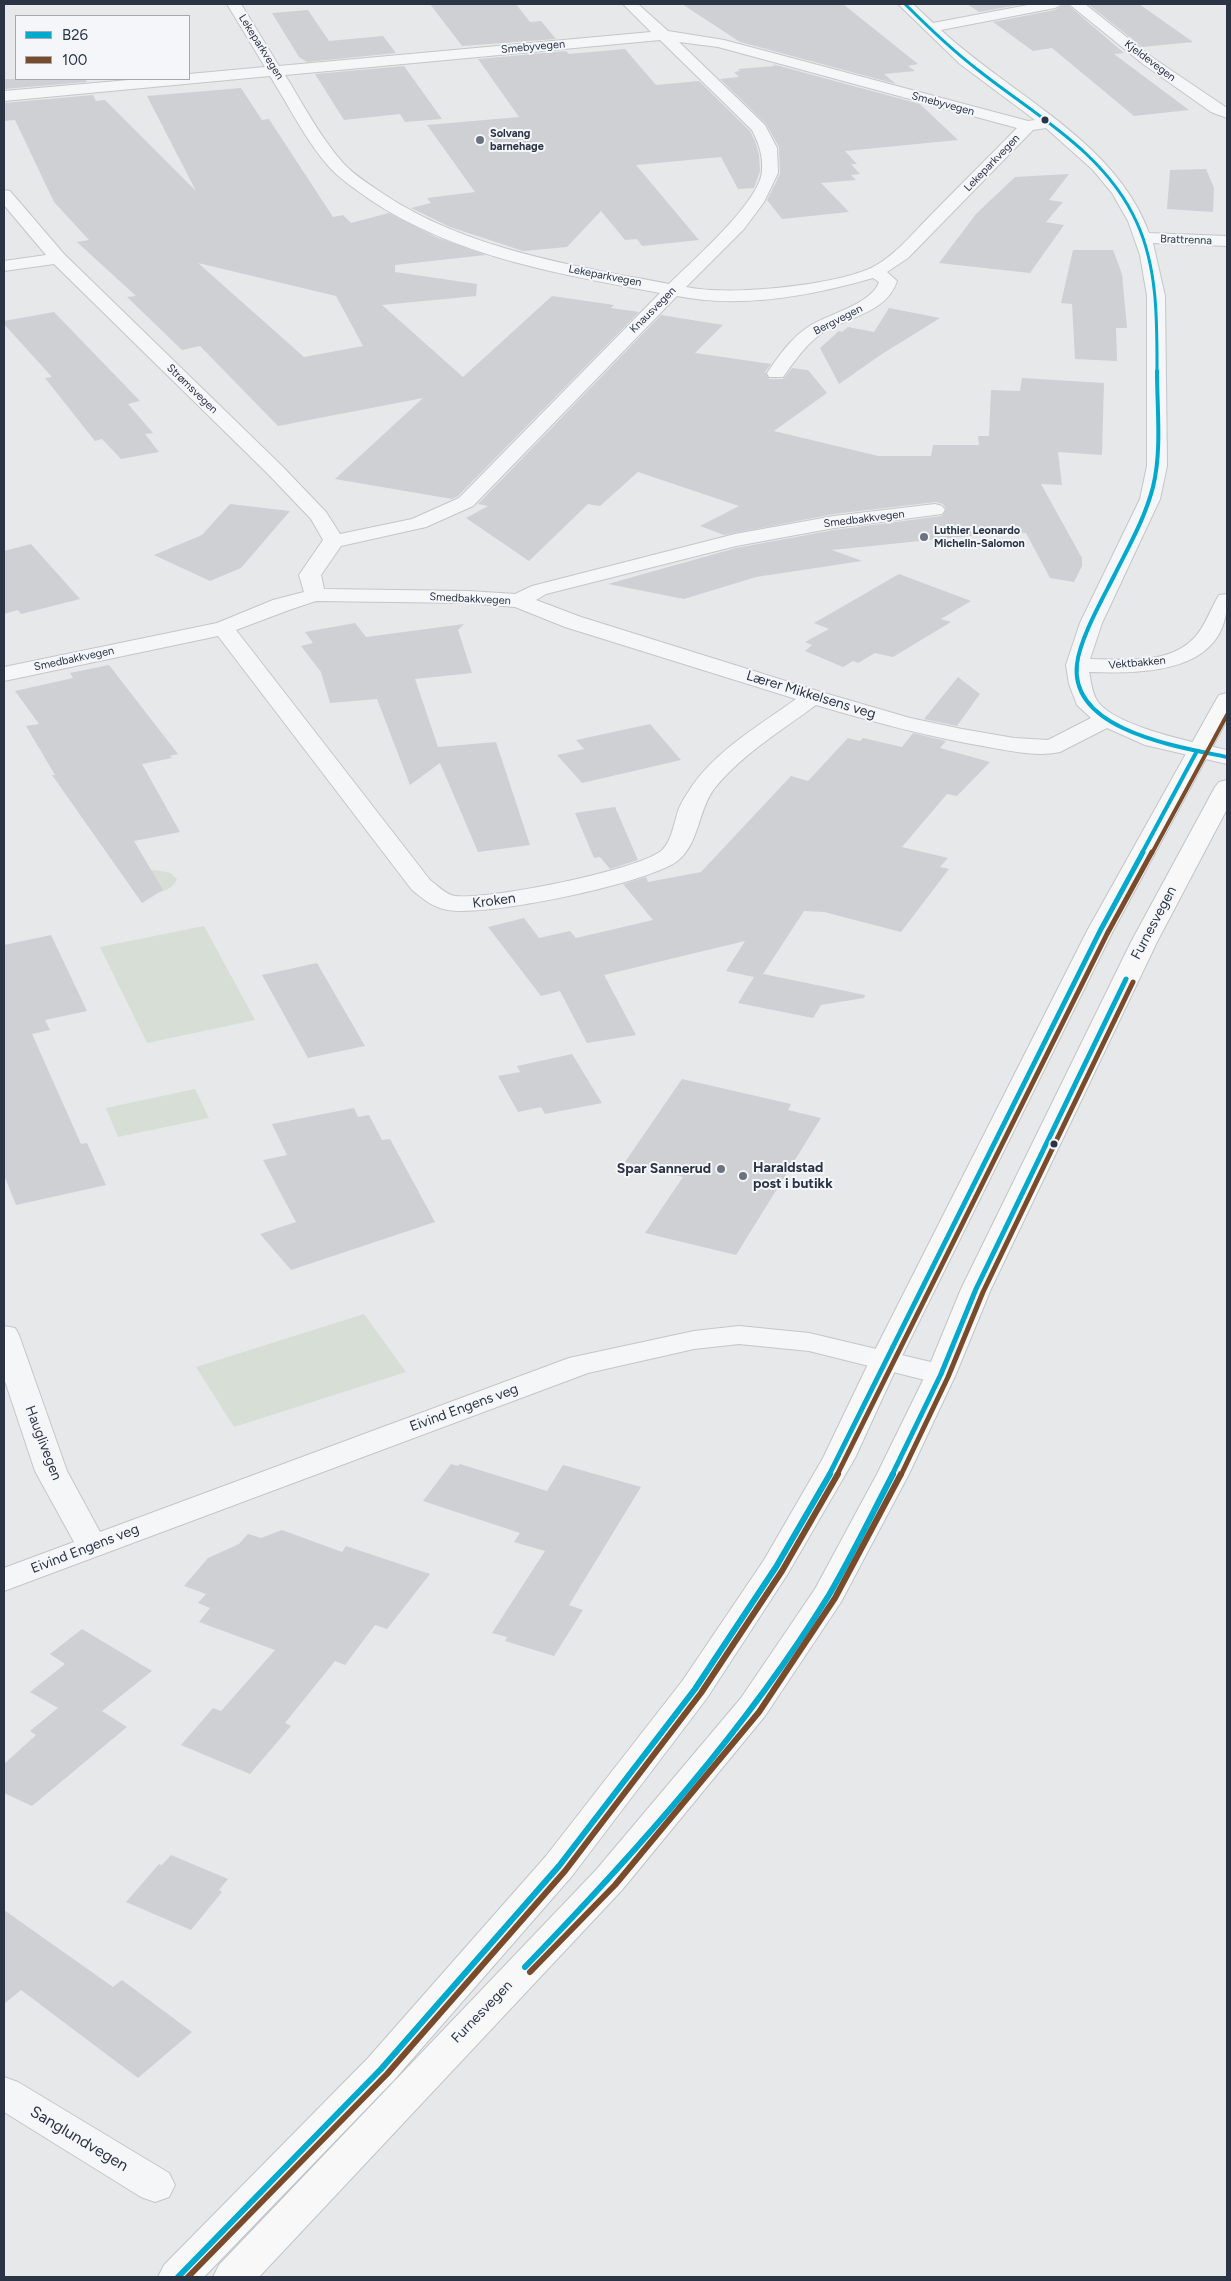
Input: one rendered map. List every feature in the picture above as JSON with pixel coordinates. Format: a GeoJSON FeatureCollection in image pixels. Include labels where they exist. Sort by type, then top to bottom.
{"type":"FeatureCollection","features":[{"type":"Feature","properties":{"kind":"main road"},"geometry":{"type":"LineString","coordinates":[[178,2277],[380,2069],[559,1866],[695,1688],[776,1566],[839,1458],[885,1360],[1100,931],[1197,751],[1227,700]]}},
{"type":"Feature","properties":{"kind":"main road","name":"Furnesvegen"},"geometry":{"type":"LineString","coordinates":[[233,2277],[609,1880],[752,1707],[829,1594],[893,1474],[941,1374],[976,1289],[1144,942],[1227,787]]}},
{"type":"Feature","properties":{"kind":"street","name":"Lekeparkvegen"},"geometry":{"type":"LineString","coordinates":[[234,4],[308,125],[338,166],[355,182],[392,207],[436,229],[499,253],[698,295],[772,293],[824,287],[876,272],[902,254],[1028,126]]}},
{"type":"Feature","properties":{"kind":"street","name":"Knausvegen"},"geometry":{"type":"LineString","coordinates":[[334,541],[378,534],[420,523],[448,512],[466,502],[738,225],[756,202],[770,174],[769,148],[759,128],[630,4]]}},
{"type":"Feature","properties":{"kind":"street"},"geometry":{"type":"LineString","coordinates":[[905,4],[985,76],[1076,142],[1115,182],[1127,200],[1145,238],[1153,271],[1156,296],[1157,466],[1150,499],[1091,623],[1077,665],[1080,684],[1088,705],[1107,719],[1153,740],[1227,758]]}},
{"type":"Feature","properties":{"kind":"street"},"geometry":{"type":"LineString","coordinates":[[930,28],[1055,4]]}},
{"type":"Feature","properties":{"kind":"street","name":"Kjeldevegen"},"geometry":{"type":"LineString","coordinates":[[1076,4],[1148,61],[1217,109],[1227,113]]}},
{"type":"Feature","properties":{"kind":"street","name":"Smebyvegen"},"geometry":{"type":"LineString","coordinates":[[190,79],[663,35],[719,43],[1028,126],[1051,123]]}},
{"type":"Feature","properties":{"kind":"street","name":"Smebyvegen"},"geometry":{"type":"LineString","coordinates":[[4,96],[178,80]]}},
{"type":"Feature","properties":{"kind":"street","name":"Strømsvegen"},"geometry":{"type":"LineString","coordinates":[[4,195],[58,258],[275,470],[318,516],[334,541]]}},
{"type":"Feature","properties":{"kind":"street","name":"Brattrenna"},"geometry":{"type":"LineString","coordinates":[[1145,238],[1227,241]]}},
{"type":"Feature","properties":{"kind":"street"},"geometry":{"type":"LineString","coordinates":[[4,266],[58,258]]}},
{"type":"Feature","properties":{"kind":"street","name":"Bergvegen"},"geometry":{"type":"LineString","coordinates":[[776,373],[815,330],[874,302],[884,294],[888,281],[876,272]]}},
{"type":"Feature","properties":{"kind":"street","name":"Smedbakkvegen"},"geometry":{"type":"LineString","coordinates":[[4,674],[223,628],[281,605],[315,595],[469,597],[518,602],[539,590],[735,540],[834,522],[935,510]]}},
{"type":"Feature","properties":{"kind":"street"},"geometry":{"type":"LineString","coordinates":[[315,595],[310,575],[321,556],[334,541]]}},
{"type":"Feature","properties":{"kind":"street","name":"Vektbakken"},"geometry":{"type":"LineString","coordinates":[[1077,665],[1156,664],[1182,658],[1204,641],[1227,600]]}},
{"type":"Feature","properties":{"kind":"street","name":"Lærer Mikkelsens veg"},"geometry":{"type":"LineString","coordinates":[[518,602],[573,622],[906,724],[1014,745],[1052,747],[1107,719]]}},
{"type":"Feature","properties":{"kind":"street","name":"Kroken"},"geometry":{"type":"LineString","coordinates":[[223,628],[421,885],[448,903],[482,904],[533,895],[648,868],[670,856],[680,838],[691,806],[706,784],[727,763],[813,697]]}},
{"type":"Feature","properties":{"kind":"street","name":"Hauglivegen"},"geometry":{"type":"LineString","coordinates":[[4,1335],[51,1470],[92,1546]]}},
{"type":"Feature","properties":{"kind":"street","name":"Eivind Engens veg"},"geometry":{"type":"LineString","coordinates":[[4,1580],[580,1365],[694,1340],[739,1335],[809,1342],[941,1374]]}},
{"type":"Feature","properties":{"kind":"street","name":"Sanglundvegen"},"geometry":{"type":"LineString","coordinates":[[4,2093],[155,2185]]}},
{"type":"Feature","properties":{"kind":"shaded area"},"geometry":{"type":"Polygon","coordinates":[[[154,870],[171,873],[177,879],[168,889],[144,895],[137,875],[154,870]]]}},
{"type":"Feature","properties":{"kind":"shaded area"},"geometry":{"type":"Polygon","coordinates":[[[204,926],[255,1020],[147,1043],[100,947],[204,926]]]}},
{"type":"Feature","properties":{"kind":"shaded area"},"geometry":{"type":"Polygon","coordinates":[[[195,1089],[209,1118],[118,1137],[106,1108],[195,1089]]]}},
{"type":"Feature","properties":{"kind":"shaded area"},"geometry":{"type":"Polygon","coordinates":[[[364,1314],[406,1372],[234,1427],[196,1367],[364,1314]]]}},
{"type":"Feature","properties":{"kind":"building"},"geometry":{"type":"Polygon","coordinates":[[[430,4],[516,4],[530,22],[541,21],[556,39],[462,46],[430,4]]]}},
{"type":"Feature","properties":{"kind":"building"},"geometry":{"type":"Polygon","coordinates":[[[682,4],[843,4],[918,64],[908,66],[915,71],[884,74],[896,84],[740,42],[682,4]]]}},
{"type":"Feature","properties":{"kind":"building"},"geometry":{"type":"Polygon","coordinates":[[[967,4],[1024,4],[979,12],[967,4]]]}},
{"type":"Feature","properties":{"kind":"building"},"geometry":{"type":"Polygon","coordinates":[[[1067,4],[1124,53],[1114,54],[1189,110],[1134,116],[1052,48],[1033,51],[993,22],[1055,10],[1067,4]]]}},
{"type":"Feature","properties":{"kind":"building"},"geometry":{"type":"Polygon","coordinates":[[[1088,4],[1139,4],[1193,42],[1142,47],[1088,4]]]}},
{"type":"Feature","properties":{"kind":"building"},"geometry":{"type":"Polygon","coordinates":[[[308,10],[329,41],[383,36],[396,53],[307,62],[299,57],[272,13],[308,10]]]}},
{"type":"Feature","properties":{"kind":"building"},"geometry":{"type":"Polygon","coordinates":[[[625,49],[656,85],[699,81],[750,131],[755,141],[759,155],[760,171],[754,188],[738,189],[721,157],[636,165],[699,240],[642,246],[637,239],[625,240],[601,211],[567,247],[523,251],[450,227],[411,208],[431,203],[427,198],[475,192],[427,125],[519,117],[478,59],[566,51],[569,54],[625,49]]]}},
{"type":"Feature","properties":{"kind":"building"},"geometry":{"type":"Polygon","coordinates":[[[772,64],[920,104],[958,140],[845,151],[857,164],[851,164],[860,174],[851,175],[856,180],[821,183],[849,212],[782,219],[767,200],[780,174],[779,147],[766,124],[720,79],[739,77],[734,72],[740,71],[738,69],[775,66],[772,64]]]}},
{"type":"Feature","properties":{"kind":"building"},"geometry":{"type":"Polygon","coordinates":[[[404,66],[442,119],[405,122],[400,114],[344,120],[315,74],[404,66]]]}},
{"type":"Feature","properties":{"kind":"building"},"geometry":{"type":"Polygon","coordinates":[[[4,79],[86,80],[87,82],[4,89],[4,79]]]}},
{"type":"Feature","properties":{"kind":"building"},"geometry":{"type":"Polygon","coordinates":[[[241,88],[262,120],[269,119],[333,217],[343,215],[351,223],[389,213],[436,237],[486,255],[395,265],[395,272],[477,284],[476,296],[382,305],[463,377],[552,296],[614,305],[611,308],[639,312],[458,496],[452,499],[335,479],[423,398],[278,426],[200,346],[182,350],[127,297],[136,296],[77,242],[89,240],[54,202],[15,120],[4,121],[4,103],[93,95],[96,101],[105,100],[196,191],[147,96],[241,88]],[[198,263],[304,357],[363,346],[336,296],[198,263]]]}},
{"type":"Feature","properties":{"kind":"building"},"geometry":{"type":"Polygon","coordinates":[[[1206,169],[1214,188],[1213,212],[1167,209],[1170,170],[1206,169]]]}},
{"type":"Feature","properties":{"kind":"building"},"geometry":{"type":"Polygon","coordinates":[[[1069,174],[1049,200],[1063,202],[1046,222],[1064,225],[1030,273],[939,263],[976,214],[1015,177],[1069,174]]]}},
{"type":"Feature","properties":{"kind":"building"},"geometry":{"type":"Polygon","coordinates":[[[1073,250],[1113,250],[1122,274],[1127,328],[1116,328],[1117,361],[1075,359],[1072,304],[1061,303],[1073,250]]]}},
{"type":"Feature","properties":{"kind":"building"},"geometry":{"type":"Polygon","coordinates":[[[889,308],[940,318],[882,354],[839,384],[820,348],[839,331],[842,332],[848,327],[874,332],[889,308]]]}},
{"type":"Feature","properties":{"kind":"building"},"geometry":{"type":"Polygon","coordinates":[[[54,312],[140,401],[128,404],[153,433],[145,434],[159,452],[121,459],[102,439],[95,441],[45,378],[52,377],[4,324],[4,321],[54,312]]]}},
{"type":"Feature","properties":{"kind":"building"},"geometry":{"type":"Polygon","coordinates":[[[661,315],[723,325],[695,353],[771,364],[765,372],[769,379],[783,379],[792,368],[808,370],[827,393],[774,431],[878,456],[931,456],[933,445],[979,445],[978,436],[989,436],[991,390],[1020,391],[1022,378],[1104,383],[1102,455],[1058,452],[1062,485],[1041,484],[1082,558],[1082,566],[1074,582],[1050,578],[1026,533],[1008,532],[832,550],[862,561],[756,577],[684,599],[608,584],[736,548],[834,530],[942,516],[946,509],[943,504],[936,502],[834,514],[724,535],[700,526],[739,506],[638,472],[600,506],[588,504],[529,561],[466,518],[488,506],[478,504],[661,315]]]}},
{"type":"Feature","properties":{"kind":"building"},"geometry":{"type":"Polygon","coordinates":[[[230,504],[290,511],[241,568],[210,581],[154,555],[202,535],[230,504]]]}},
{"type":"Feature","properties":{"kind":"building"},"geometry":{"type":"Polygon","coordinates":[[[31,544],[80,599],[21,614],[18,610],[4,614],[4,551],[31,544]]]}},
{"type":"Feature","properties":{"kind":"building"},"geometry":{"type":"Polygon","coordinates":[[[899,574],[971,601],[941,619],[951,622],[893,657],[875,653],[858,663],[853,661],[843,667],[805,651],[812,645],[805,642],[829,629],[814,623],[899,574]]]}},
{"type":"Feature","properties":{"kind":"building"},"geometry":{"type":"Polygon","coordinates":[[[355,623],[366,637],[464,624],[458,630],[472,673],[415,679],[438,747],[496,742],[530,845],[478,852],[440,763],[410,785],[377,699],[330,703],[321,672],[301,646],[313,643],[305,632],[355,623]]]}},
{"type":"Feature","properties":{"kind":"building"},"geometry":{"type":"Polygon","coordinates":[[[109,665],[178,754],[170,756],[172,758],[142,764],[180,832],[134,841],[163,890],[142,903],[52,775],[55,775],[26,726],[39,724],[15,691],[73,678],[70,673],[109,665]]]}},
{"type":"Feature","properties":{"kind":"building"},"geometry":{"type":"Polygon","coordinates":[[[958,677],[980,694],[957,726],[924,719],[958,677]]]}},
{"type":"Feature","properties":{"kind":"building"},"geometry":{"type":"Polygon","coordinates":[[[650,724],[681,760],[582,783],[557,755],[584,749],[576,740],[650,724]]]}},
{"type":"Feature","properties":{"kind":"building"},"geometry":{"type":"Polygon","coordinates":[[[913,733],[946,741],[940,748],[990,762],[957,796],[947,794],[902,847],[948,858],[940,867],[949,869],[901,932],[824,912],[804,911],[763,974],[865,995],[864,998],[821,1005],[813,1018],[738,1003],[754,977],[726,971],[745,941],[604,975],[636,1035],[587,1043],[560,991],[541,996],[488,927],[524,918],[539,938],[570,931],[576,938],[653,920],[623,884],[646,877],[648,882],[701,872],[791,776],[808,781],[848,738],[860,741],[863,738],[902,747],[913,733]]]}},
{"type":"Feature","properties":{"kind":"building"},"geometry":{"type":"Polygon","coordinates":[[[615,807],[638,860],[610,869],[600,857],[594,858],[575,813],[615,807]]]}},
{"type":"Feature","properties":{"kind":"building"},"geometry":{"type":"Polygon","coordinates":[[[51,935],[87,1011],[45,1020],[50,1030],[32,1034],[81,1144],[87,1143],[106,1185],[16,1205],[4,1175],[4,945],[51,935]]]}},
{"type":"Feature","properties":{"kind":"building"},"geometry":{"type":"Polygon","coordinates":[[[317,963],[365,1046],[308,1058],[262,975],[317,963]]]}},
{"type":"Feature","properties":{"kind":"building"},"geometry":{"type":"Polygon","coordinates":[[[572,1054],[602,1103],[545,1114],[541,1107],[518,1112],[498,1076],[520,1072],[517,1066],[572,1054]]]}},
{"type":"Feature","properties":{"kind":"building","name":"Spar Sannerud"},"geometry":{"type":"Polygon","coordinates":[[[682,1079],[791,1104],[788,1110],[821,1118],[736,1255],[645,1233],[683,1177],[625,1162],[682,1079]]]}},
{"type":"Feature","properties":{"kind":"building"},"geometry":{"type":"Polygon","coordinates":[[[354,1108],[358,1117],[369,1115],[382,1140],[390,1139],[435,1222],[291,1270],[260,1234],[296,1222],[263,1160],[287,1155],[272,1124],[354,1108]]]}},
{"type":"Feature","properties":{"kind":"building"},"geometry":{"type":"Polygon","coordinates":[[[451,1464],[458,1466],[460,1464],[547,1491],[563,1465],[641,1487],[569,1605],[583,1610],[554,1656],[505,1641],[507,1637],[492,1633],[545,1551],[514,1542],[520,1533],[423,1501],[451,1464]]]}},
{"type":"Feature","properties":{"kind":"building"},"geometry":{"type":"Polygon","coordinates":[[[282,1530],[342,1552],[346,1546],[430,1574],[387,1629],[375,1625],[345,1665],[335,1661],[285,1723],[291,1726],[250,1774],[181,1745],[213,1708],[221,1711],[275,1650],[199,1622],[210,1608],[198,1603],[206,1594],[184,1586],[208,1558],[239,1544],[248,1534],[261,1538],[282,1530]]]}},
{"type":"Feature","properties":{"kind":"building"},"geometry":{"type":"Polygon","coordinates":[[[82,1629],[152,1671],[102,1711],[127,1727],[32,1806],[4,1793],[4,1764],[36,1735],[30,1731],[58,1708],[30,1692],[65,1664],[50,1654],[82,1629]]]}},
{"type":"Feature","properties":{"kind":"building"},"geometry":{"type":"Polygon","coordinates":[[[171,1855],[228,1879],[219,1890],[222,1892],[191,1930],[126,1902],[159,1864],[162,1865],[171,1855]]]}},
{"type":"Feature","properties":{"kind":"building"},"geometry":{"type":"Polygon","coordinates":[[[4,1910],[113,1987],[122,1980],[192,2032],[138,2078],[21,1990],[4,2004],[4,1910]]]}},
{"type":"Feature","properties":{"kind":"transit line","name":"B26"},"geometry":{"type":"LineString","coordinates":[[905,4],[967,62],[1068,137],[1090,156],[1109,176],[1125,199],[1138,224],[1150,266],[1155,308],[1157,467],[1153,488],[1145,510],[1094,617],[1082,648],[1078,659],[1078,675],[1087,703],[1097,713],[1112,723],[1151,738],[1227,757]]}},
{"type":"Feature","properties":{"kind":"transit line","name":"100"},"geometry":{"type":"LineString","coordinates":[[188,2277],[387,2074],[565,1871],[701,1693],[782,1571],[845,1462],[892,1363],[1107,934],[1227,715]]}},
{"type":"Feature","properties":{"kind":"transit line","name":"B26"},"geometry":{"type":"LineString","coordinates":[[178,2277],[381,2069],[559,1866],[695,1689],[776,1567],[839,1458],[885,1360],[1100,931],[1197,751]]}},
{"type":"Feature","properties":{"kind":"transit line","name":"B26"},"geometry":{"type":"LineString","coordinates":[[525,1967],[609,1880],[753,1707],[829,1594],[893,1474],[941,1374],[976,1289],[1126,979]]}},
{"type":"Feature","properties":{"kind":"transit line","name":"100"},"geometry":{"type":"LineString","coordinates":[[530,1972],[615,1885],[759,1712],[835,1598],[900,1477],[948,1377],[983,1292],[1133,982]]}},
{"type":"Feature","properties":{"kind":"place","name":"Solvang barnehage"},"geometry":{"type":"Point","coordinates":[480,140]}},
{"type":"Feature","properties":{"kind":"place","name":"Luthier Leonardo Michelin-Salomon"},"geometry":{"type":"Point","coordinates":[924,537]}},
{"type":"Feature","properties":{"kind":"place","name":"Spar Sannerud"},"geometry":{"type":"Point","coordinates":[721,1169]}},
{"type":"Feature","properties":{"kind":"place","name":"Haraldstad post i butikk"},"geometry":{"type":"Point","coordinates":[743,1176]}}]}
